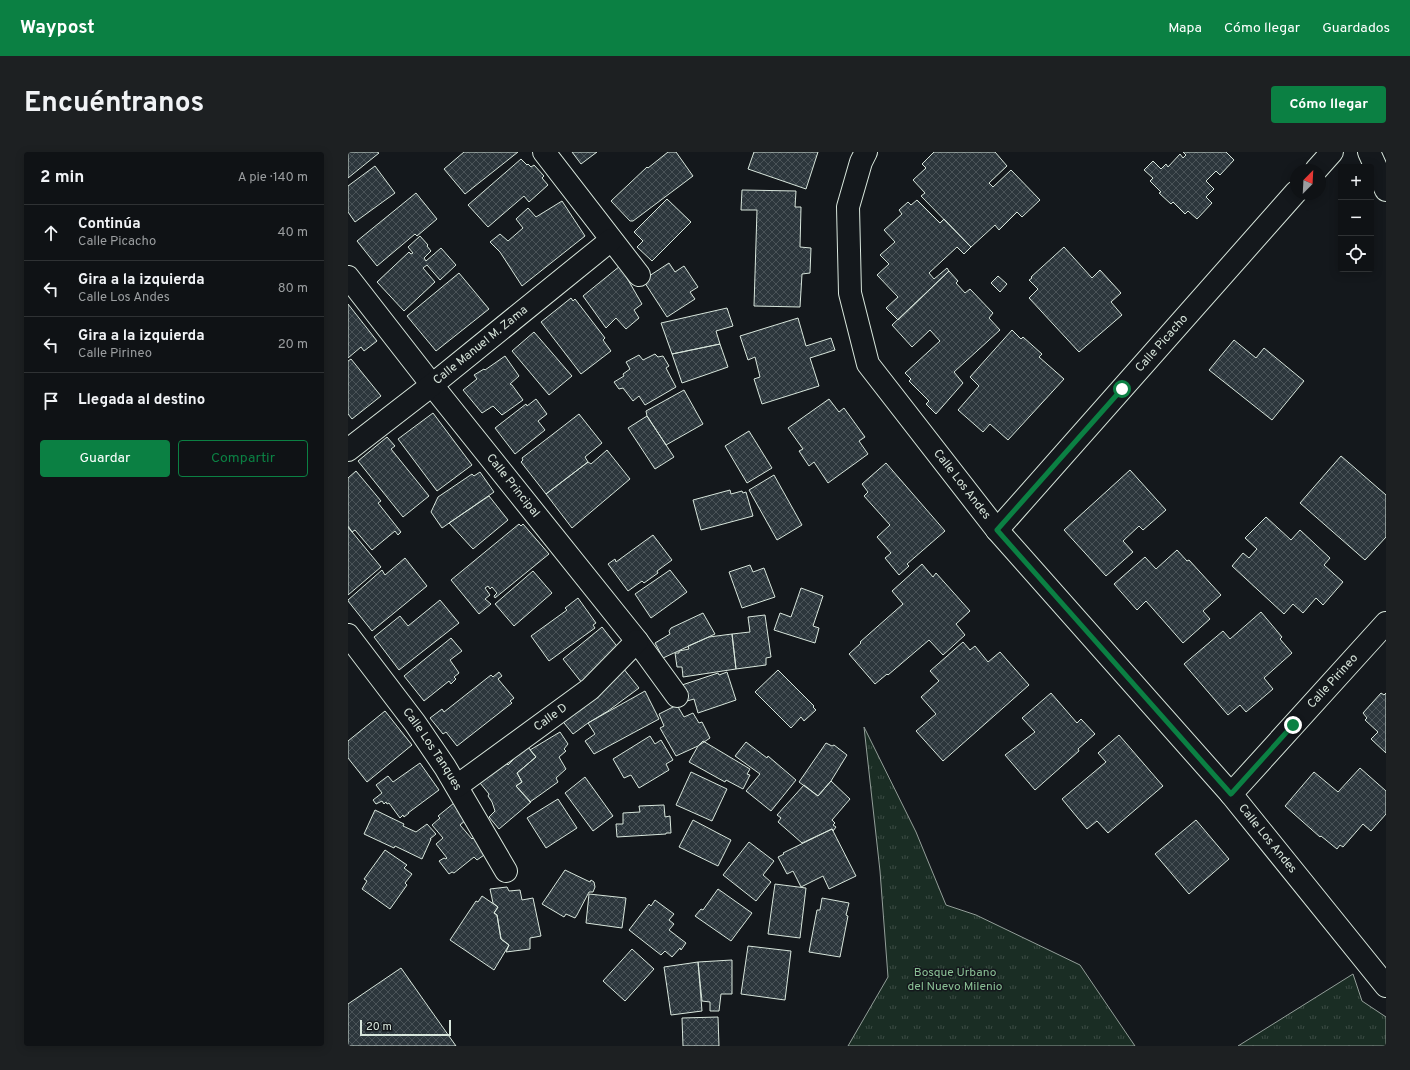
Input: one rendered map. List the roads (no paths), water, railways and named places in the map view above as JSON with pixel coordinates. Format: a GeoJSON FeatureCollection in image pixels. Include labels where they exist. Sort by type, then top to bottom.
{"type":"FeatureCollection","features":[{"type":"Feature","properties":{"kind":"street"},"geometry":{"type":"LineString","coordinates":[[544,152],[639,275]]}},
{"type":"Feature","properties":{"kind":"street","name":"Calle Los Andes"},"geometry":{"type":"LineString","coordinates":[[866,152],[861,162],[848,207],[850,293],[868,364],[997,530],[1231,794],[1386,986]]}},
{"type":"Feature","properties":{"kind":"street"},"geometry":{"type":"LineString","coordinates":[[1321,164],[1332,152]]}},
{"type":"Feature","properties":{"kind":"street"},"geometry":{"type":"LineString","coordinates":[[1369,152],[1386,190]]}},
{"type":"Feature","properties":{"kind":"street","name":"Calle Picacho"},"geometry":{"type":"LineString","coordinates":[[997,530],[1290,199]]}},
{"type":"Feature","properties":{"kind":"street","name":"Calle Manuel M. Zama"},"geometry":{"type":"LineString","coordinates":[[348,450],[432,385],[611,240]]}},
{"type":"Feature","properties":{"kind":"street","name":"Calle Principal"},"geometry":{"type":"LineString","coordinates":[[348,277],[432,385],[637,641],[677,696]]}},
{"type":"Feature","properties":{"kind":"street","name":"Calle Pirineo"},"geometry":{"type":"LineString","coordinates":[[1231,794],[1386,623]]}},
{"type":"Feature","properties":{"kind":"street","name":"Calle Los Tanques"},"geometry":{"type":"LineString","coordinates":[[348,635],[415,722],[457,786],[506,871]]}},
{"type":"Feature","properties":{"kind":"street","name":"Calle D"},"geometry":{"type":"LineString","coordinates":[[457,786],[590,689],[637,641]]}},
{"type":"Feature","properties":{"kind":"park label","name":"Bosque Urbano del Nuevo Milenio"},"geometry":{"type":"Point","coordinates":[955,980]}}]}
